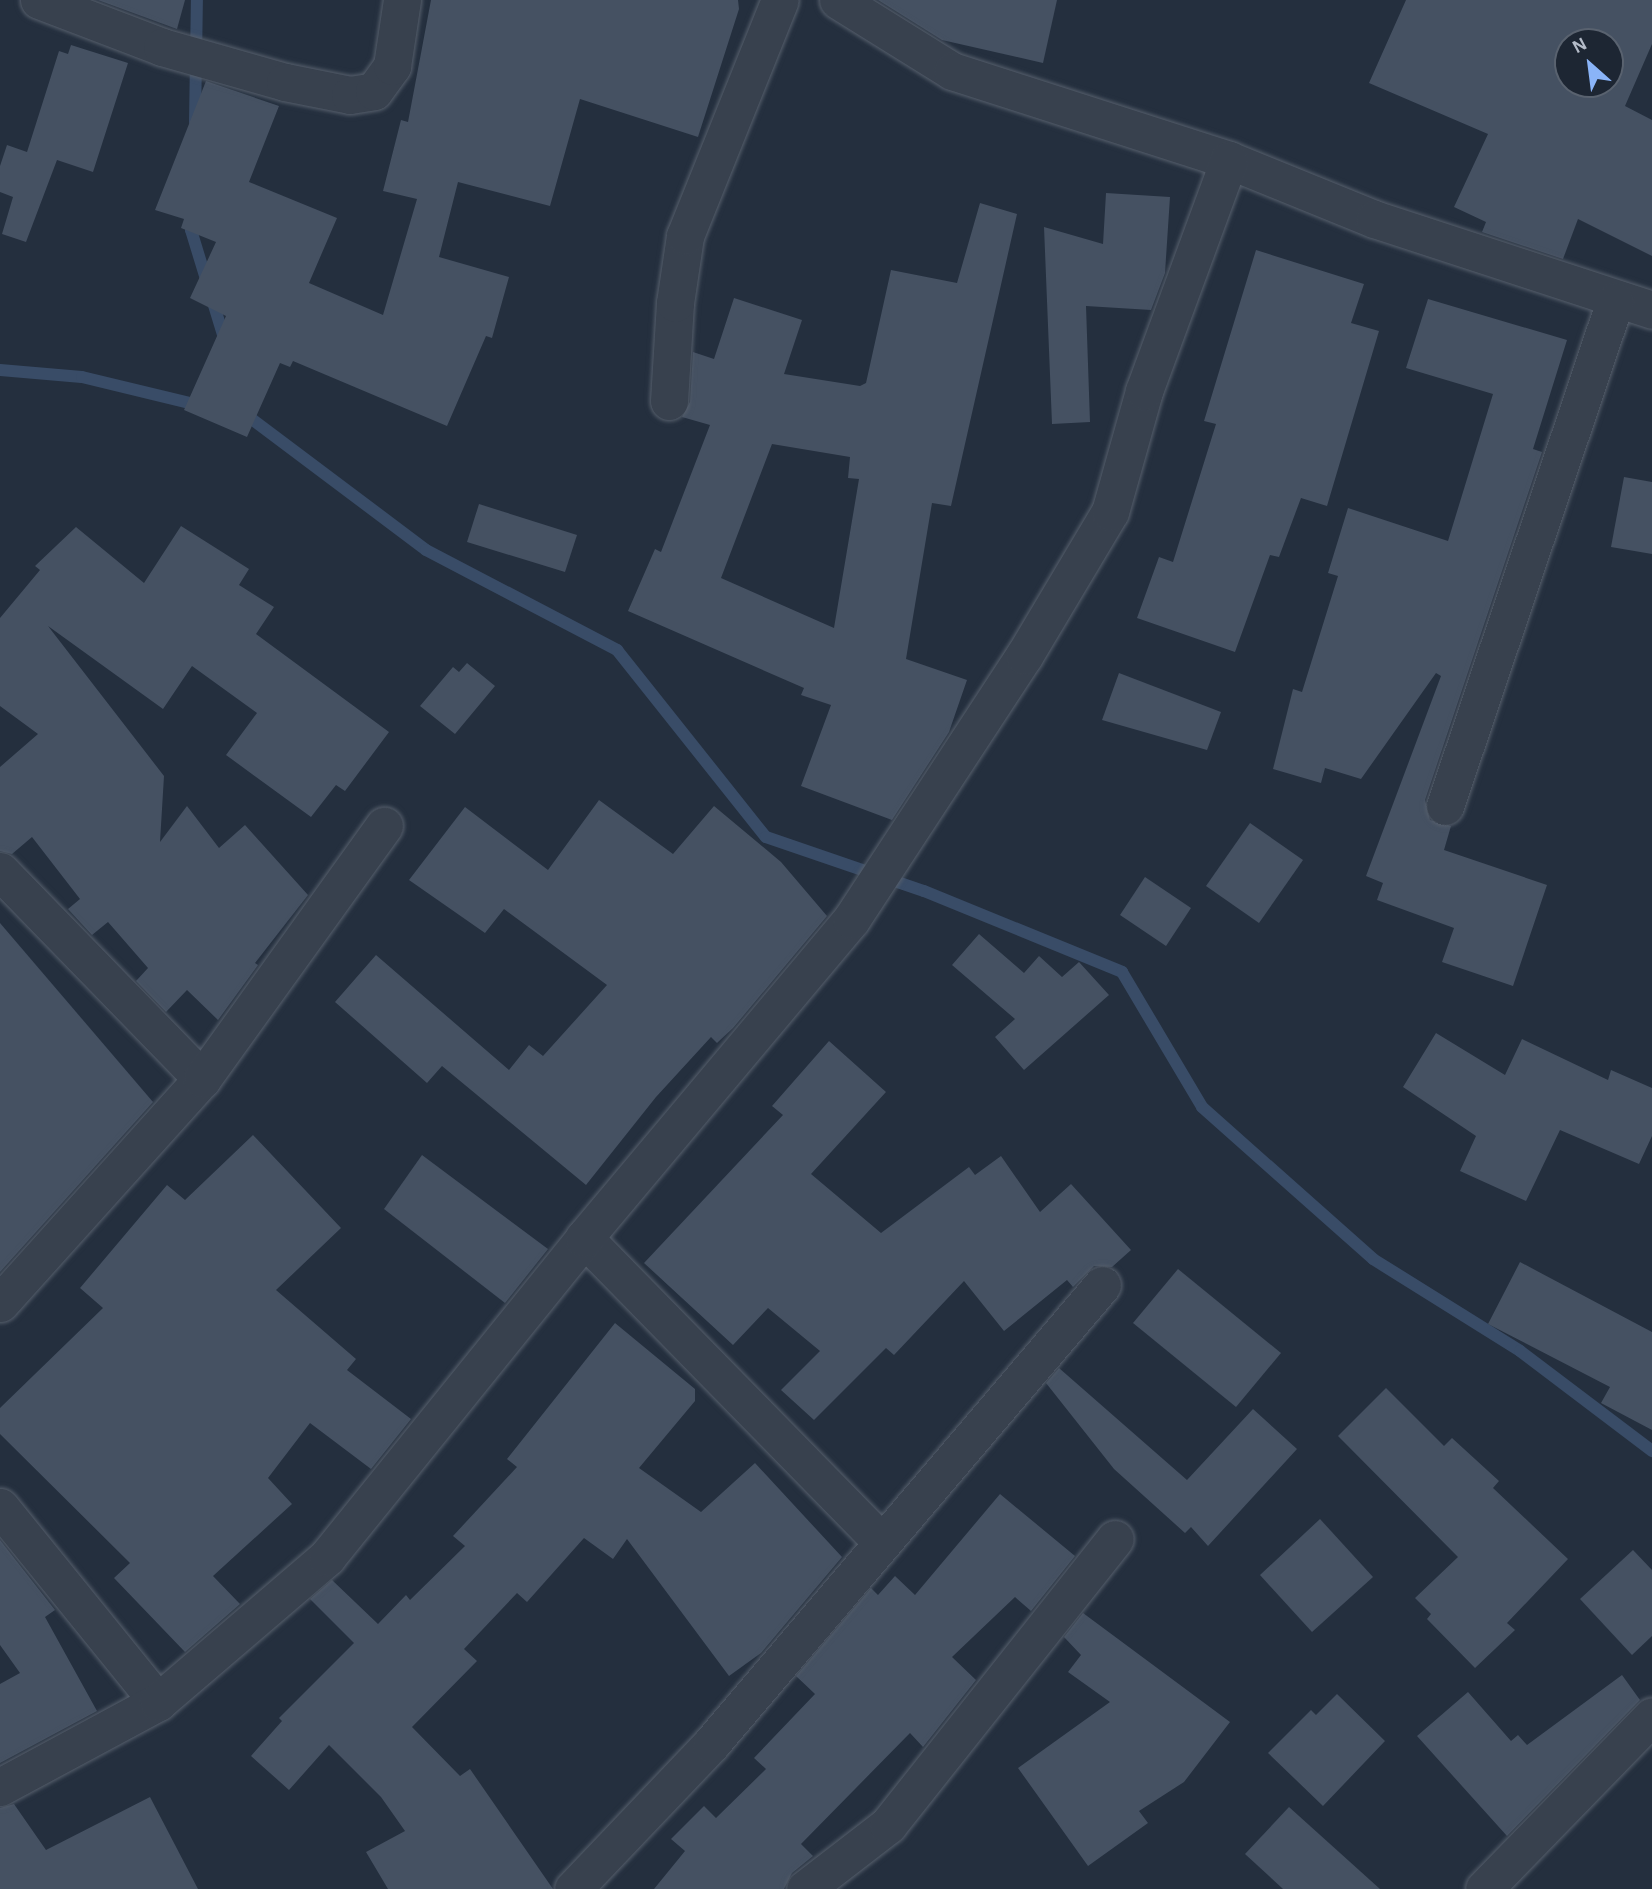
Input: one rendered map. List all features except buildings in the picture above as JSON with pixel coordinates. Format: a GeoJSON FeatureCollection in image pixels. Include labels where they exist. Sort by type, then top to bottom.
{"type":"FeatureCollection","features":[{"type":"Feature","properties":{"kind":"street"},"geometry":{"type":"LineString","coordinates":[[39,0],[162,47],[285,82],[350,95],[374,91],[392,66],[402,0]]}},
{"type":"Feature","properties":{"kind":"street"},"geometry":{"type":"LineString","coordinates":[[669,401],[675,303],[685,236],[780,0]]}},
{"type":"Feature","properties":{"kind":"street"},"geometry":{"type":"LineString","coordinates":[[838,0],[952,71],[1229,160],[1374,219],[1615,301],[1652,310]]}},
{"type":"Feature","properties":{"kind":"street"},"geometry":{"type":"LineString","coordinates":[[0,1787],[158,1702],[327,1557],[584,1238],[851,920],[909,834],[1110,512],[1144,391],[1229,160]]}},
{"type":"Feature","properties":{"kind":"street"},"geometry":{"type":"LineString","coordinates":[[1445,806],[1615,301]]}},
{"type":"Feature","properties":{"kind":"street"},"geometry":{"type":"LineString","coordinates":[[0,1303],[202,1079],[384,826]]}},
{"type":"Feature","properties":{"kind":"street"},"geometry":{"type":"LineString","coordinates":[[0,870],[202,1079]]}},
{"type":"Feature","properties":{"kind":"street"},"geometry":{"type":"LineString","coordinates":[[584,1238],[882,1542]]}},
{"type":"Feature","properties":{"kind":"street"},"geometry":{"type":"LineString","coordinates":[[573,1889],[711,1744],[1102,1285]]}},
{"type":"Feature","properties":{"kind":"street"},"geometry":{"type":"LineString","coordinates":[[0,1507],[158,1702]]}},
{"type":"Feature","properties":{"kind":"street"},"geometry":{"type":"LineString","coordinates":[[804,1889],[888,1825],[1115,1539]]}},
{"type":"Feature","properties":{"kind":"street"},"geometry":{"type":"LineString","coordinates":[[1484,1889],[1652,1716]]}},
{"type":"Feature","properties":{"kind":"waterway"},"geometry":{"type":"LineString","coordinates":[[195,122],[197,0]]}},
{"type":"Feature","properties":{"kind":"waterway"},"geometry":{"type":"LineString","coordinates":[[191,217],[191,230],[225,341]]}},
{"type":"Feature","properties":{"kind":"waterway"},"geometry":{"type":"LineString","coordinates":[[0,370],[82,377],[202,406]]}},
{"type":"Feature","properties":{"kind":"waterway"},"geometry":{"type":"LineString","coordinates":[[247,408],[249,417],[426,550],[617,650],[766,837],[924,891],[1122,972],[1202,1107],[1373,1259],[1520,1351],[1652,1451]]}}]}
